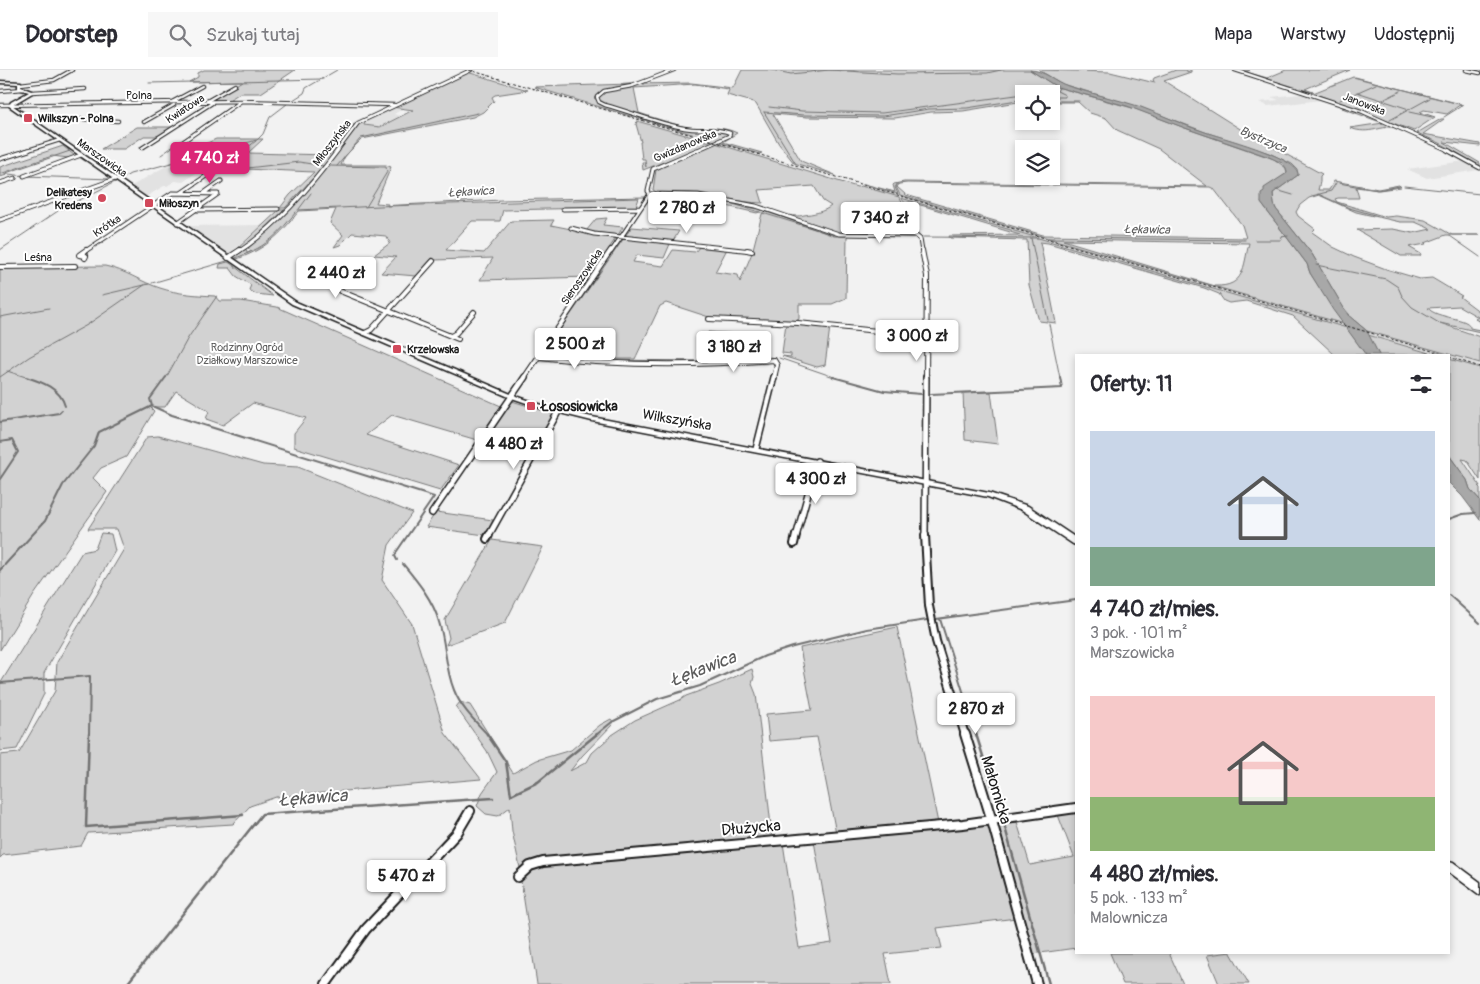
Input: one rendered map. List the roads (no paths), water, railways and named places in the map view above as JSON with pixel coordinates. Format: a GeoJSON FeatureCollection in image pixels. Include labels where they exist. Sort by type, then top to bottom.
{"type":"FeatureCollection","features":[{"type":"Feature","properties":{"kind":"street"},"geometry":{"type":"LineString","coordinates":[[0,82],[20,84],[46,83],[72,70]]}},
{"type":"Feature","properties":{"kind":"street","name":"Miłoszyńska"},"geometry":{"type":"LineString","coordinates":[[229,259],[254,242],[282,215],[326,166],[358,123],[471,70]]}},
{"type":"Feature","properties":{"kind":"street","name":"Gwizdanowska"},"geometry":{"type":"LineString","coordinates":[[650,194],[648,191],[653,169],[730,135],[728,132],[721,130],[676,126],[605,105],[597,99],[597,95],[604,91],[632,86],[674,70]]}},
{"type":"Feature","properties":{"kind":"street","name":"Janowska"},"geometry":{"type":"LineString","coordinates":[[1236,70],[1319,96],[1434,141],[1480,168]]}},
{"type":"Feature","properties":{"kind":"street"},"geometry":{"type":"LineString","coordinates":[[1466,70],[1480,73]]}},
{"type":"Feature","properties":{"kind":"street"},"geometry":{"type":"LineString","coordinates":[[20,84],[18,87],[32,92]]}},
{"type":"Feature","properties":{"kind":"street"},"geometry":{"type":"LineString","coordinates":[[205,102],[235,85]]}},
{"type":"Feature","properties":{"kind":"street"},"geometry":{"type":"LineString","coordinates":[[170,103],[202,86]]}},
{"type":"Feature","properties":{"kind":"street"},"geometry":{"type":"LineString","coordinates":[[0,90],[23,89]]}},
{"type":"Feature","properties":{"kind":"street"},"geometry":{"type":"LineString","coordinates":[[11,105],[32,92],[44,90],[85,89],[74,92],[44,90]]}},
{"type":"Feature","properties":{"kind":"street"},"geometry":{"type":"LineString","coordinates":[[181,143],[241,101]]}},
{"type":"Feature","properties":{"kind":"street","name":"Polna"},"geometry":{"type":"LineString","coordinates":[[0,105],[175,104],[241,101],[394,105]]}},
{"type":"Feature","properties":{"kind":"street","name":"Kwiatowa"},"geometry":{"type":"LineString","coordinates":[[142,148],[213,102]]}},
{"type":"Feature","properties":{"kind":"street"},"geometry":{"type":"LineString","coordinates":[[144,122],[175,104]]}},
{"type":"Feature","properties":{"kind":"street","name":"Marszowicka"},"geometry":{"type":"LineString","coordinates":[[11,105],[229,259]]}},
{"type":"Feature","properties":{"kind":"street"},"geometry":{"type":"LineString","coordinates":[[82,119],[118,121]]}},
{"type":"Feature","properties":{"kind":"street"},"geometry":{"type":"LineString","coordinates":[[0,159],[60,140]]}},
{"type":"Feature","properties":{"kind":"street"},"geometry":{"type":"LineString","coordinates":[[24,176],[81,155]]}},
{"type":"Feature","properties":{"kind":"street"},"geometry":{"type":"LineString","coordinates":[[182,193],[212,172],[210,171]]}},
{"type":"Feature","properties":{"kind":"street"},"geometry":{"type":"LineString","coordinates":[[0,183],[15,178]]}},
{"type":"Feature","properties":{"kind":"street"},"geometry":{"type":"LineString","coordinates":[[0,220],[115,179]]}},
{"type":"Feature","properties":{"kind":"street"},"geometry":{"type":"LineString","coordinates":[[204,193],[221,181]]}},
{"type":"Feature","properties":{"kind":"street"},"geometry":{"type":"LineString","coordinates":[[152,206],[172,192],[218,195],[177,223]]}},
{"type":"Feature","properties":{"kind":"street"},"geometry":{"type":"LineString","coordinates":[[650,194],[698,195],[756,206],[839,234],[918,236],[927,266],[925,484]]}},
{"type":"Feature","properties":{"kind":"street","name":"Sieroszowicka"},"geometry":{"type":"LineString","coordinates":[[511,396],[650,194]]}},
{"type":"Feature","properties":{"kind":"street","name":"Krótka"},"geometry":{"type":"LineString","coordinates":[[85,258],[86,256],[79,255],[152,206]]}},
{"type":"Feature","properties":{"kind":"street"},"geometry":{"type":"LineString","coordinates":[[562,209],[640,208]]}},
{"type":"Feature","properties":{"kind":"street"},"geometry":{"type":"LineString","coordinates":[[198,210],[278,209]]}},
{"type":"Feature","properties":{"kind":"street"},"geometry":{"type":"LineString","coordinates":[[571,228],[594,234],[752,251]]}},
{"type":"Feature","properties":{"kind":"street","name":"Wilkszyńska"},"geometry":{"type":"LineString","coordinates":[[229,259],[294,303],[511,396],[558,412],[989,495],[1030,511],[1075,541]]}},
{"type":"Feature","properties":{"kind":"street"},"geometry":{"type":"LineString","coordinates":[[365,333],[371,330],[433,261]]}},
{"type":"Feature","properties":{"kind":"street","name":"Leśna"},"geometry":{"type":"LineString","coordinates":[[0,266],[75,266]]}},
{"type":"Feature","properties":{"kind":"street"},"geometry":{"type":"LineString","coordinates":[[358,266],[340,283],[339,290],[458,339]]}},
{"type":"Feature","properties":{"kind":"street"},"geometry":{"type":"LineString","coordinates":[[451,336],[456,333],[474,312]]}},
{"type":"Feature","properties":{"kind":"street"},"geometry":{"type":"LineString","coordinates":[[709,319],[798,323],[927,336]]}},
{"type":"Feature","properties":{"kind":"street"},"geometry":{"type":"LineString","coordinates":[[539,357],[575,361],[724,364],[774,360],[777,365],[756,450]]}},
{"type":"Feature","properties":{"kind":"street"},"geometry":{"type":"LineString","coordinates":[[432,513],[511,396]]}},
{"type":"Feature","properties":{"kind":"street"},"geometry":{"type":"LineString","coordinates":[[487,539],[558,412]]}},
{"type":"Feature","properties":{"kind":"street"},"geometry":{"type":"LineString","coordinates":[[794,544],[817,461]]}},
{"type":"Feature","properties":{"kind":"street","name":"Małomicka"},"geometry":{"type":"LineString","coordinates":[[925,484],[926,561],[929,606],[939,650],[992,821],[1037,984]]}},
{"type":"Feature","properties":{"kind":"street","name":"Dłużycka"},"geometry":{"type":"LineString","coordinates":[[518,877],[530,866],[543,862],[992,821],[1075,808]]}},
{"type":"Feature","properties":{"kind":"street"},"geometry":{"type":"LineString","coordinates":[[326,984],[366,929],[457,833],[470,810]]}},
{"type":"Feature","properties":{"kind":"street"},"geometry":{"type":"LineString","coordinates":[[1450,867],[1480,888]]}},
{"type":"Feature","properties":{"kind":"waterway"},"geometry":{"type":"LineString","coordinates":[[321,79],[337,70]]}},
{"type":"Feature","properties":{"kind":"waterway"},"geometry":{"type":"LineString","coordinates":[[772,70],[791,74],[829,70],[897,74],[987,73],[1001,70]]}},
{"type":"Feature","properties":{"kind":"waterway"},"geometry":{"type":"LineString","coordinates":[[1472,70],[1479,70]]}},
{"type":"Feature","properties":{"kind":"waterway"},"geometry":{"type":"LineString","coordinates":[[1355,77],[1463,105],[1444,117]]}},
{"type":"Feature","properties":{"kind":"waterway"},"geometry":{"type":"LineString","coordinates":[[149,83],[321,79]]}},
{"type":"Feature","properties":{"kind":"waterway"},"geometry":{"type":"LineString","coordinates":[[290,102],[304,93],[306,88],[321,79]]}},
{"type":"Feature","properties":{"kind":"waterway"},"geometry":{"type":"LineString","coordinates":[[1358,92],[1376,84]]}},
{"type":"Feature","properties":{"kind":"waterway"},"geometry":{"type":"LineString","coordinates":[[1382,100],[1401,91]]}},
{"type":"Feature","properties":{"kind":"waterway"},"geometry":{"type":"LineString","coordinates":[[1060,92],[1065,97],[1060,97]]}},
{"type":"Feature","properties":{"kind":"waterway"},"geometry":{"type":"LineString","coordinates":[[1340,100],[1358,92]]}},
{"type":"Feature","properties":{"kind":"waterway"},"geometry":{"type":"LineString","coordinates":[[1358,92],[1382,100]]}},
{"type":"Feature","properties":{"kind":"waterway"},"geometry":{"type":"LineString","coordinates":[[769,107],[802,111],[882,113],[1015,95]]}},
{"type":"Feature","properties":{"kind":"waterway"},"geometry":{"type":"LineString","coordinates":[[1390,120],[1430,98]]}},
{"type":"Feature","properties":{"kind":"waterway"},"geometry":{"type":"LineString","coordinates":[[796,164],[764,112],[804,115],[883,116],[929,109],[967,108],[1015,100]]}},
{"type":"Feature","properties":{"kind":"waterway"},"geometry":{"type":"LineString","coordinates":[[1363,110],[1382,100]]}},
{"type":"Feature","properties":{"kind":"waterway"},"geometry":{"type":"LineString","coordinates":[[1382,100],[1409,109]]}},
{"type":"Feature","properties":{"kind":"waterway"},"geometry":{"type":"LineString","coordinates":[[1060,101],[1079,101]]}},
{"type":"Feature","properties":{"kind":"waterway"},"geometry":{"type":"LineString","coordinates":[[120,180],[130,174],[257,140],[263,134],[270,117],[287,104]]}},
{"type":"Feature","properties":{"kind":"waterway"},"geometry":{"type":"LineString","coordinates":[[161,155],[231,106]]}},
{"type":"Feature","properties":{"kind":"waterway"},"geometry":{"type":"LineString","coordinates":[[1409,112],[1432,117]]}},
{"type":"Feature","properties":{"kind":"waterway"},"geometry":{"type":"LineString","coordinates":[[337,166],[361,138],[478,113]]}},
{"type":"Feature","properties":{"kind":"waterway"},"geometry":{"type":"LineString","coordinates":[[237,168],[235,157],[256,141]]}},
{"type":"Feature","properties":{"kind":"waterway"},"geometry":{"type":"LineString","coordinates":[[6,173],[70,151]]}},
{"type":"Feature","properties":{"kind":"waterway"},"geometry":{"type":"LineString","coordinates":[[79,157],[85,161]]}},
{"type":"Feature","properties":{"kind":"waterway"},"geometry":{"type":"LineString","coordinates":[[172,166],[217,166],[239,169],[299,162],[324,166]]}},
{"type":"Feature","properties":{"kind":"waterway"},"geometry":{"type":"LineString","coordinates":[[329,166],[386,167],[387,172],[366,207]]}},
{"type":"Feature","properties":{"kind":"waterway"},"geometry":{"type":"LineString","coordinates":[[0,173],[25,176],[110,179]]}},
{"type":"Feature","properties":{"kind":"waterway"},"geometry":{"type":"LineString","coordinates":[[116,177],[124,176]]}},
{"type":"Feature","properties":{"kind":"waterway"},"geometry":{"type":"LineString","coordinates":[[62,209],[115,182]]}},
{"type":"Feature","properties":{"kind":"waterway"},"geometry":{"type":"LineString","coordinates":[[1319,194],[1331,191],[1336,183]]}},
{"type":"Feature","properties":{"kind":"waterway"},"geometry":{"type":"LineString","coordinates":[[1339,183],[1377,190],[1400,186]]}},
{"type":"Feature","properties":{"kind":"waterway"},"geometry":{"type":"LineString","coordinates":[[1404,186],[1480,194]]}},
{"type":"Feature","properties":{"kind":"waterway"},"geometry":{"type":"LineString","coordinates":[[1276,190],[1293,195]]}},
{"type":"Feature","properties":{"kind":"waterway"},"geometry":{"type":"LineString","coordinates":[[299,209],[311,193]]}},
{"type":"Feature","properties":{"kind":"waterway"},"geometry":{"type":"LineString","coordinates":[[1312,196],[1319,194]]}},
{"type":"Feature","properties":{"kind":"waterway"},"geometry":{"type":"LineString","coordinates":[[1319,194],[1349,208],[1378,216]]}},
{"type":"Feature","properties":{"kind":"waterway","name":"Łękawica"},"geometry":{"type":"LineString","coordinates":[[649,197],[693,196],[730,203],[834,235],[916,237]]}},
{"type":"Feature","properties":{"kind":"waterway","name":"Łękawica"},"geometry":{"type":"LineString","coordinates":[[366,207],[502,200],[645,197]]}},
{"type":"Feature","properties":{"kind":"waterway","name":"Łękawica"},"geometry":{"type":"LineString","coordinates":[[298,210],[366,207]]}},
{"type":"Feature","properties":{"kind":"waterway"},"geometry":{"type":"LineString","coordinates":[[0,250],[58,211]]}},
{"type":"Feature","properties":{"kind":"waterway"},"geometry":{"type":"LineString","coordinates":[[233,259],[269,241],[296,212]]}},
{"type":"Feature","properties":{"kind":"waterway","name":"Łękawica"},"geometry":{"type":"LineString","coordinates":[[1255,240],[1282,240],[1281,237],[1288,236]]}},
{"type":"Feature","properties":{"kind":"waterway"},"geometry":{"type":"LineString","coordinates":[[1450,236],[1480,257]]}},
{"type":"Feature","properties":{"kind":"waterway","name":"Łękawica"},"geometry":{"type":"LineString","coordinates":[[923,237],[1038,238]]}},
{"type":"Feature","properties":{"kind":"waterway"},"geometry":{"type":"LineString","coordinates":[[1031,238],[1048,320]]}},
{"type":"Feature","properties":{"kind":"waterway","name":"Łękawica"},"geometry":{"type":"LineString","coordinates":[[1048,238],[1245,240]]}},
{"type":"Feature","properties":{"kind":"waterway"},"geometry":{"type":"LineString","coordinates":[[152,283],[227,261]]}},
{"type":"Feature","properties":{"kind":"waterway"},"geometry":{"type":"LineString","coordinates":[[1316,265],[1386,279],[1398,287],[1402,296],[1412,307],[1439,323]]}},
{"type":"Feature","properties":{"kind":"waterway"},"geometry":{"type":"LineString","coordinates":[[144,285],[149,284]]}},
{"type":"Feature","properties":{"kind":"waterway"},"geometry":{"type":"LineString","coordinates":[[8,371],[29,357],[87,325],[144,285]]}},
{"type":"Feature","properties":{"kind":"waterway"},"geometry":{"type":"LineString","coordinates":[[102,295],[144,285]]}},
{"type":"Feature","properties":{"kind":"waterway"},"geometry":{"type":"LineString","coordinates":[[166,378],[188,338],[217,296]]}},
{"type":"Feature","properties":{"kind":"waterway"},"geometry":{"type":"LineString","coordinates":[[0,317],[49,308]]}},
{"type":"Feature","properties":{"kind":"waterway"},"geometry":{"type":"LineString","coordinates":[[1049,324],[1060,378]]}},
{"type":"Feature","properties":{"kind":"waterway"},"geometry":{"type":"LineString","coordinates":[[753,360],[768,357],[776,358]]}},
{"type":"Feature","properties":{"kind":"waterway"},"geometry":{"type":"LineString","coordinates":[[779,358],[837,378]]}},
{"type":"Feature","properties":{"kind":"waterway"},"geometry":{"type":"LineString","coordinates":[[595,360],[718,361]]}},
{"type":"Feature","properties":{"kind":"waterway"},"geometry":{"type":"LineString","coordinates":[[0,377],[8,371]]}},
{"type":"Feature","properties":{"kind":"waterway"},"geometry":{"type":"LineString","coordinates":[[8,371],[27,377]]}},
{"type":"Feature","properties":{"kind":"waterway"},"geometry":{"type":"LineString","coordinates":[[27,377],[55,390],[65,406]]}},
{"type":"Feature","properties":{"kind":"waterway"},"geometry":{"type":"LineString","coordinates":[[152,406],[150,399],[166,377]]}},
{"type":"Feature","properties":{"kind":"waterway"},"geometry":{"type":"LineString","coordinates":[[833,377],[884,391],[921,394]]}},
{"type":"Feature","properties":{"kind":"waterway"},"geometry":{"type":"LineString","coordinates":[[931,394],[1062,388],[1060,377]]}},
{"type":"Feature","properties":{"kind":"waterway"},"geometry":{"type":"LineString","coordinates":[[0,570],[45,521],[63,485],[94,446],[99,432],[152,406]]}},
{"type":"Feature","properties":{"kind":"waterway"},"geometry":{"type":"LineString","coordinates":[[152,406],[172,415],[434,497],[397,551],[395,556],[397,560]]}},
{"type":"Feature","properties":{"kind":"waterway"},"geometry":{"type":"LineString","coordinates":[[0,422],[59,413],[62,410]]}},
{"type":"Feature","properties":{"kind":"waterway"},"geometry":{"type":"LineString","coordinates":[[0,442],[12,440],[18,452],[0,479]]}},
{"type":"Feature","properties":{"kind":"waterway","name":"Łękawica"},"geometry":{"type":"LineString","coordinates":[[1450,519],[1463,514],[1475,513]]}},
{"type":"Feature","properties":{"kind":"waterway"},"geometry":{"type":"LineString","coordinates":[[403,564],[433,606],[441,630],[451,682],[457,697],[488,735]]}},
{"type":"Feature","properties":{"kind":"waterway"},"geometry":{"type":"LineString","coordinates":[[1450,596],[1480,623]]}},
{"type":"Feature","properties":{"kind":"waterway","name":"Łękawica"},"geometry":{"type":"LineString","coordinates":[[936,619],[1075,600]]}},
{"type":"Feature","properties":{"kind":"waterway"},"geometry":{"type":"LineString","coordinates":[[940,619],[977,735]]}},
{"type":"Feature","properties":{"kind":"waterway","name":"Łękawica"},"geometry":{"type":"LineString","coordinates":[[596,735],[612,722],[657,699],[700,686],[765,656],[793,647],[867,629],[927,620]]}},
{"type":"Feature","properties":{"kind":"waterway"},"geometry":{"type":"LineString","coordinates":[[0,683],[90,676],[89,735]]}},
{"type":"Feature","properties":{"kind":"waterway"},"geometry":{"type":"LineString","coordinates":[[89,734],[86,827],[243,815]]}},
{"type":"Feature","properties":{"kind":"waterway","name":"Łękawica"},"geometry":{"type":"LineString","coordinates":[[487,734],[506,762],[511,795],[538,782],[597,734]]}},
{"type":"Feature","properties":{"kind":"waterway"},"geometry":{"type":"LineString","coordinates":[[976,734],[1001,813]]}},
{"type":"Feature","properties":{"kind":"waterway","name":"Łękawica"},"geometry":{"type":"LineString","coordinates":[[127,984],[262,814],[493,798]]}},
{"type":"Feature","properties":{"kind":"waterway"},"geometry":{"type":"LineString","coordinates":[[1004,824],[1049,984]]}},
{"type":"Feature","properties":{"kind":"railway"},"geometry":{"type":"LineString","coordinates":[[469,70],[1443,354]]}},
{"type":"Feature","properties":{"kind":"railway"},"geometry":{"type":"LineString","coordinates":[[1450,357],[1480,367]]}},
{"type":"Feature","properties":{"kind":"place","name":"Wilkszyn - Polna"},"geometry":{"type":"Point","coordinates":[28,118]}},
{"type":"Feature","properties":{"kind":"place","name":"Delikatesy Kredens"},"geometry":{"type":"Point","coordinates":[102,198]}},
{"type":"Feature","properties":{"kind":"place","name":"Miłoszyn"},"geometry":{"type":"Point","coordinates":[149,203]}},
{"type":"Feature","properties":{"kind":"place","name":"Krzelowska"},"geometry":{"type":"Point","coordinates":[397,349]}},
{"type":"Feature","properties":{"kind":"place","name":"Łososiowicka"},"geometry":{"type":"Point","coordinates":[531,406]}},
{"type":"Feature","properties":{"kind":"water label","name":"Bystrzyca"},"geometry":{"type":"Point","coordinates":[1263,140]}},
{"type":"Feature","properties":{"kind":"park label","name":"Rodzinny Ogród Działkowy Marszowice"},"geometry":{"type":"Point","coordinates":[247,353]}}]}
